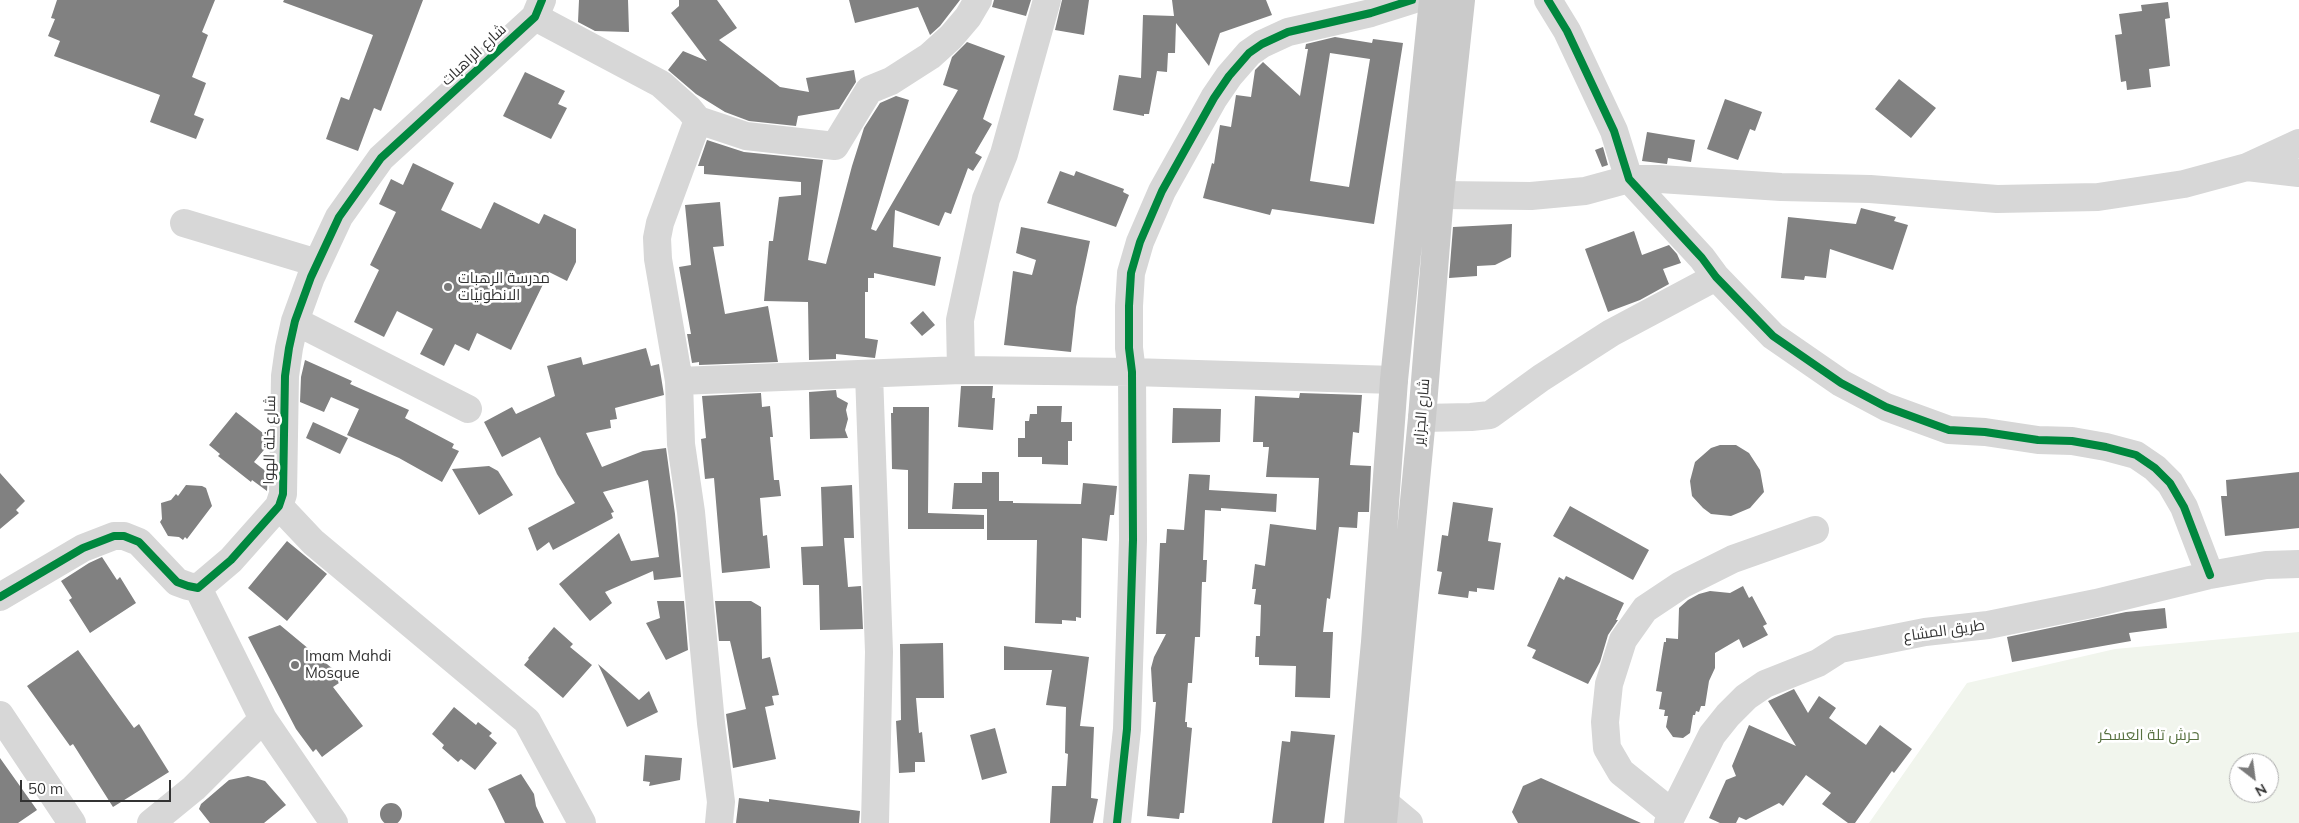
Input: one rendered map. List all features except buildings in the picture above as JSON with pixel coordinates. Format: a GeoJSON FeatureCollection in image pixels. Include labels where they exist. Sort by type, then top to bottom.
{"type":"FeatureCollection","features":[{"type":"Feature","properties":{"kind":"main road","name":"شارع الجزاير"},"geometry":{"type":"LineString","coordinates":[[1358,823],[1375,642],[1394,380],[1433,0]]}},
{"type":"Feature","properties":{"kind":"main road","name":"شارع الجزاير"},"geometry":{"type":"LineString","coordinates":[[1384,813],[1422,418],[1440,195],[1461,0]]}},
{"type":"Feature","properties":{"kind":"street"},"geometry":{"type":"LineString","coordinates":[[539,8],[661,84],[689,109],[698,120],[746,136],[835,146],[869,90],[891,80],[930,56],[951,37],[968,17],[978,0]]}},
{"type":"Feature","properties":{"kind":"street"},"geometry":{"type":"LineString","coordinates":[[961,370],[960,320],[986,199],[1004,154],[1047,0]]}},
{"type":"Feature","properties":{"kind":"street"},"geometry":{"type":"LineString","coordinates":[[1117,823],[1128,709],[1133,540],[1132,372],[1129,306],[1131,273],[1140,242],[1148,221],[1182,154],[1229,76],[1249,53],[1262,44],[1288,32],[1371,13],[1412,0]]}},
{"type":"Feature","properties":{"kind":"street"},"geometry":{"type":"LineString","coordinates":[[1548,0],[1567,31],[1610,122],[1629,179],[1702,258],[1716,277],[1773,336],[1841,383],[1886,407],[1949,430],[1985,432],[2038,440],[2072,441],[2136,455],[2155,468],[2170,483],[2184,507],[2210,575]]}},
{"type":"Feature","properties":{"kind":"street","name":"شارع الراهبات"},"geometry":{"type":"LineString","coordinates":[[418,125],[539,8]]}},
{"type":"Feature","properties":{"kind":"street"},"geometry":{"type":"LineString","coordinates":[[698,120],[660,223],[657,238],[658,259],[679,381],[681,444],[692,512],[711,724],[721,802],[719,823]]}},
{"type":"Feature","properties":{"kind":"street","name":"شارع خلة الهوا"},"geometry":{"type":"LineString","coordinates":[[198,588],[231,560],[279,506],[283,494],[285,376],[295,322],[318,262],[339,217],[382,158],[418,125]]}},
{"type":"Feature","properties":{"kind":"street"},"geometry":{"type":"LineString","coordinates":[[1440,195],[1478,197],[1570,193],[1585,191],[1629,179],[1707,180],[1781,186],[1870,189],[1997,199],[2098,198],[2155,190],[2247,167],[2299,142]]}},
{"type":"Feature","properties":{"kind":"street"},"geometry":{"type":"LineString","coordinates":[[2247,167],[2299,173]]}},
{"type":"Feature","properties":{"kind":"street"},"geometry":{"type":"LineString","coordinates":[[184,223],[318,262]]}},
{"type":"Feature","properties":{"kind":"street"},"geometry":{"type":"LineString","coordinates":[[1422,418],[1490,415],[1541,378],[1611,333],[1716,277]]}},
{"type":"Feature","properties":{"kind":"street"},"geometry":{"type":"LineString","coordinates":[[295,322],[468,409]]}},
{"type":"Feature","properties":{"kind":"street"},"geometry":{"type":"LineString","coordinates":[[679,381],[961,370],[1132,372],[1394,380]]}},
{"type":"Feature","properties":{"kind":"street"},"geometry":{"type":"LineString","coordinates":[[869,374],[879,652],[875,823]]}},
{"type":"Feature","properties":{"kind":"street"},"geometry":{"type":"LineString","coordinates":[[279,506],[313,542],[527,722],[582,823]]}},
{"type":"Feature","properties":{"kind":"street"},"geometry":{"type":"LineString","coordinates":[[1670,818],[1621,772],[1607,748],[1605,722],[1609,684],[1623,640],[1645,609],[1680,584],[1733,559],[1815,530]]}},
{"type":"Feature","properties":{"kind":"street"},"geometry":{"type":"LineString","coordinates":[[0,597],[83,548],[114,536],[124,536],[139,542],[177,582],[198,588],[262,719],[334,823]]}},
{"type":"Feature","properties":{"kind":"street","name":"طريق المشاع"},"geometry":{"type":"LineString","coordinates":[[1670,818],[1712,735],[1746,697],[1765,684],[1818,663],[1840,649],[1925,632],[1988,625],[2086,605],[2210,575],[2266,565],[2299,564]]}},
{"type":"Feature","properties":{"kind":"street"},"geometry":{"type":"LineString","coordinates":[[0,715],[72,823]]}},
{"type":"Feature","properties":{"kind":"street"},"geometry":{"type":"LineString","coordinates":[[151,823],[194,788],[262,719]]}},
{"type":"Feature","properties":{"kind":"street"},"geometry":{"type":"LineString","coordinates":[[1384,813],[1409,823]]}},
{"type":"Feature","properties":{"kind":"green space","name":"حرش تلة العسكر"},"geometry":{"type":"Polygon","coordinates":[[[2299,632],[2299,823],[1869,823],[1967,683],[2115,649],[2299,632]]]}},
{"type":"Feature","properties":{"kind":"cycle path"},"geometry":{"type":"LineString","coordinates":[[0,597],[83,548],[114,536],[124,536],[139,542],[177,582],[188,586],[198,588],[231,560],[279,506],[283,494],[285,376],[289,348],[295,321],[311,277],[339,217],[381,158],[535,17],[542,0]]}},
{"type":"Feature","properties":{"kind":"cycle path"},"geometry":{"type":"LineString","coordinates":[[1117,823],[1127,729],[1133,540],[1132,372],[1129,348],[1129,306],[1131,273],[1140,242],[1162,191],[1214,98],[1229,76],[1249,53],[1262,44],[1288,32],[1371,13],[1412,0]]}},
{"type":"Feature","properties":{"kind":"cycle path"},"geometry":{"type":"LineString","coordinates":[[1548,0],[1567,31],[1614,131],[1629,179],[1702,258],[1716,277],[1773,336],[1841,383],[1886,407],[1949,430],[1985,432],[2038,440],[2072,441],[2136,455],[2155,468],[2170,483],[2184,507],[2210,575]]}},
{"type":"Feature","properties":{"kind":"place","name":"مدرسة الرهبات الانطونيات"},"geometry":{"type":"Point","coordinates":[448,287]}},
{"type":"Feature","properties":{"kind":"place","name":"Imam Mahdi Mosque"},"geometry":{"type":"Point","coordinates":[295,665]}}]}
